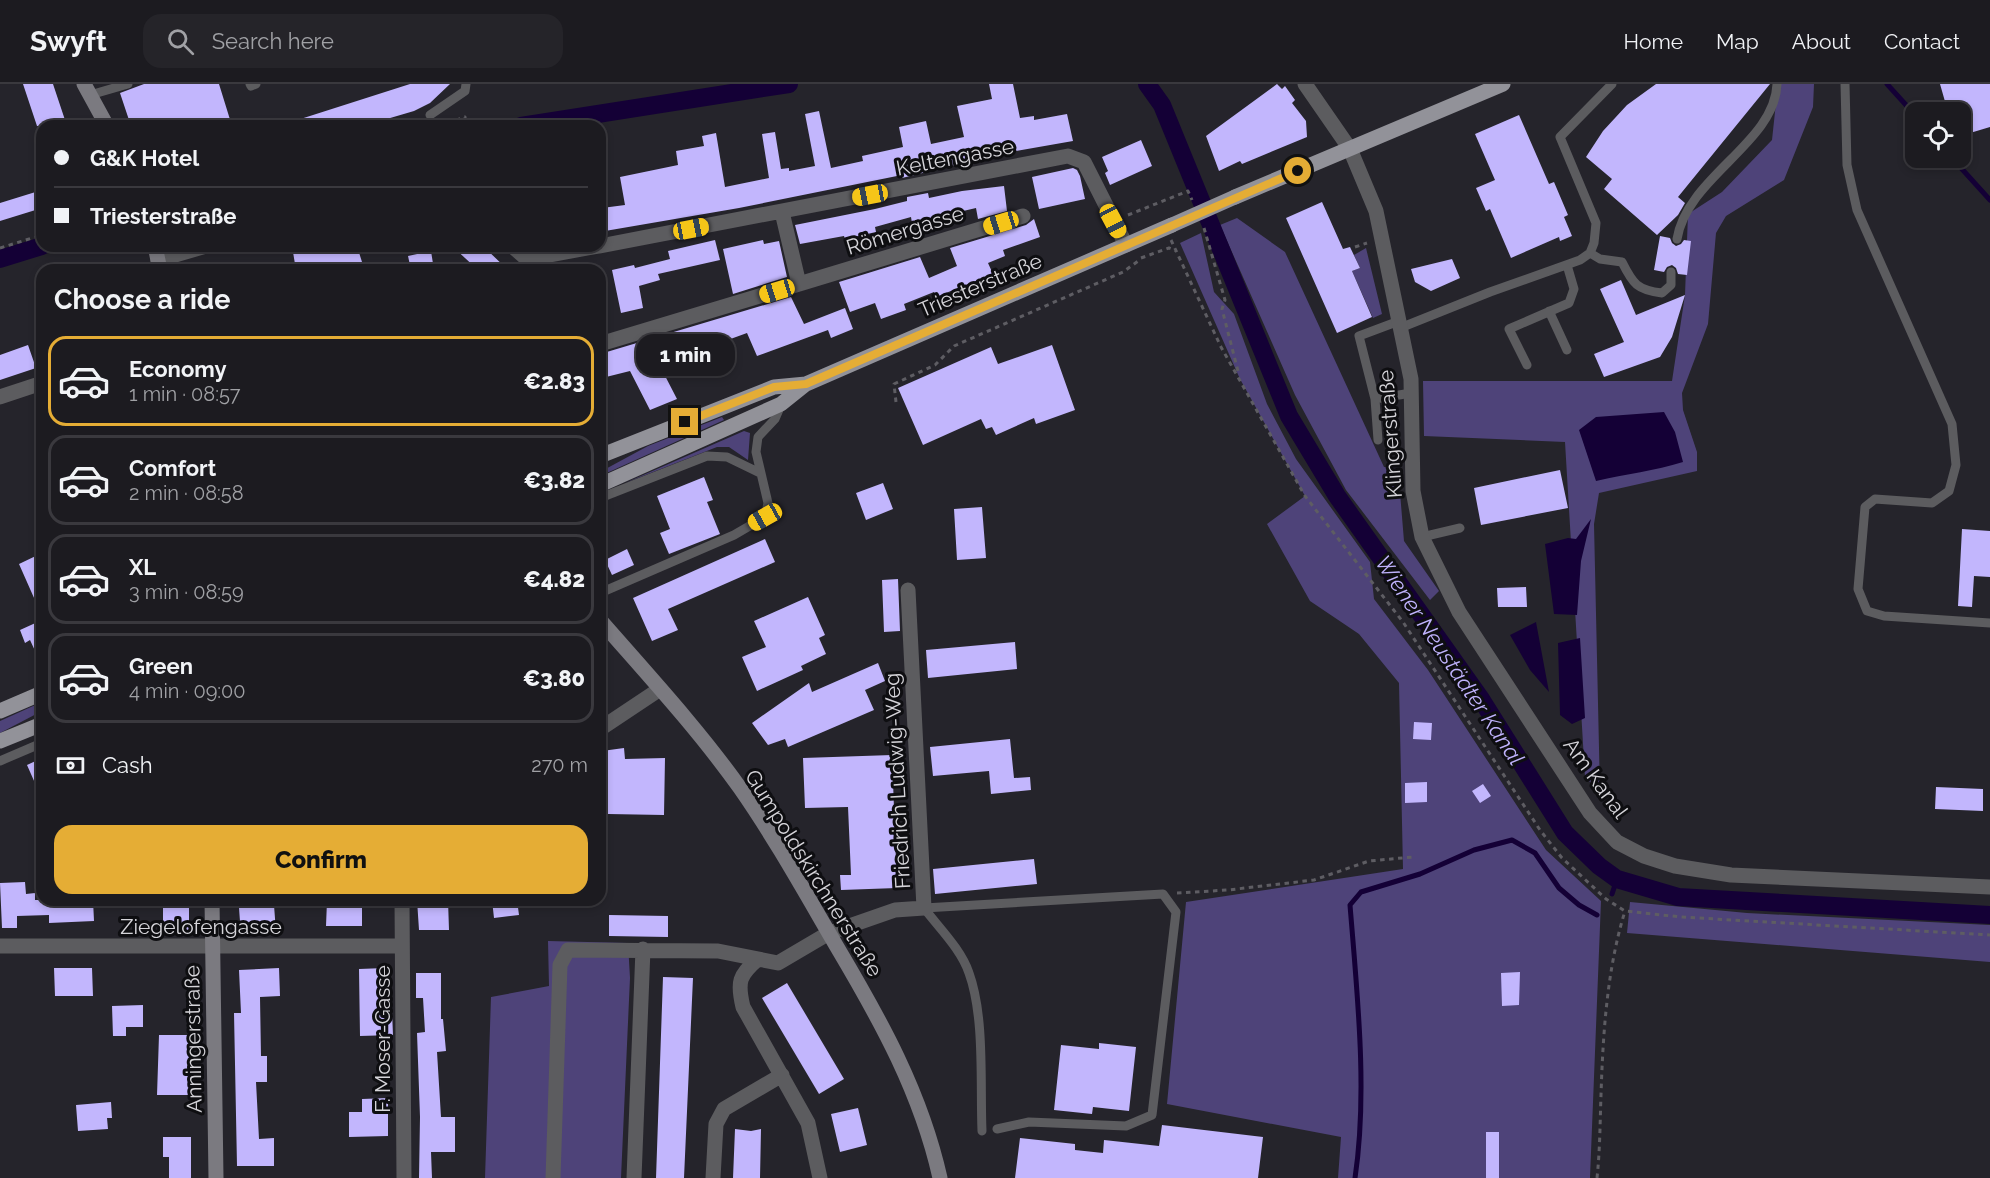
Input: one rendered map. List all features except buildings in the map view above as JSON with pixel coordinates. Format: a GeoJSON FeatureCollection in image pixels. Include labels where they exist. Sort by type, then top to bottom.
{"type":"FeatureCollection","features":[{"type":"Feature","properties":{"kind":"main road"},"geometry":{"type":"LineString","coordinates":[[1350,149],[1503,84]]}},
{"type":"Feature","properties":{"kind":"main road","name":"Triesterstraße"},"geometry":{"type":"LineString","coordinates":[[606,482],[781,404],[806,384],[1350,149]]}},
{"type":"Feature","properties":{"kind":"main road","name":"Triesterstraße"},"geometry":{"type":"LineString","coordinates":[[606,454],[774,387],[806,384]]}},
{"type":"Feature","properties":{"kind":"main road"},"geometry":{"type":"LineString","coordinates":[[0,711],[36,696]]}},
{"type":"Feature","properties":{"kind":"main road"},"geometry":{"type":"LineString","coordinates":[[0,741],[36,726]]}},
{"type":"Feature","properties":{"kind":"street","name":"Klingerstraße"},"geometry":{"type":"LineString","coordinates":[[1305,84],[1350,149],[1376,211],[1400,324],[1411,393],[1413,491],[1422,537]]}},
{"type":"Feature","properties":{"kind":"street"},"geometry":{"type":"LineString","coordinates":[[87,89],[104,120]]}},
{"type":"Feature","properties":{"kind":"street","name":"Keltengasse"},"geometry":{"type":"LineString","coordinates":[[606,245],[1068,156],[1084,162],[1126,245]]}},
{"type":"Feature","properties":{"kind":"street"},"geometry":{"type":"LineString","coordinates":[[782,212],[799,284]]}},
{"type":"Feature","properties":{"kind":"street","name":"Römergasse"},"geometry":{"type":"LineString","coordinates":[[606,342],[1023,216]]}},
{"type":"Feature","properties":{"kind":"street"},"geometry":{"type":"LineString","coordinates":[[158,259],[184,252]]}},
{"type":"Feature","properties":{"kind":"street","name":"Keltengasse"},"geometry":{"type":"LineString","coordinates":[[517,252],[527,264]]}},
{"type":"Feature","properties":{"kind":"street","name":"Keltengasse"},"geometry":{"type":"LineString","coordinates":[[532,264],[577,252]]}},
{"type":"Feature","properties":{"kind":"street"},"geometry":{"type":"LineString","coordinates":[[0,397],[36,385]]}},
{"type":"Feature","properties":{"kind":"street","name":"Am Kanal"},"geometry":{"type":"LineString","coordinates":[[1422,537],[1459,612],[1590,813],[1617,842],[1644,856],[1675,866],[1731,875],[1990,888]]}},
{"type":"Feature","properties":{"kind":"street","name":"Friedrich Ludwig-Weg"},"geometry":{"type":"LineString","coordinates":[[553,1178],[560,965],[568,950],[718,951],[778,963],[829,933],[895,910],[924,908],[908,590]]}},
{"type":"Feature","properties":{"kind":"street","name":"Gumpoldskirchnerstraße"},"geometry":{"type":"LineString","coordinates":[[606,627],[660,688],[739,788],[829,933],[897,1052],[931,1136],[940,1178]]}},
{"type":"Feature","properties":{"kind":"street"},"geometry":{"type":"LineString","coordinates":[[606,725],[660,688]]}},
{"type":"Feature","properties":{"kind":"street","name":"Anningerstraße"},"geometry":{"type":"LineString","coordinates":[[212,906],[216,1178]]}},
{"type":"Feature","properties":{"kind":"street","name":"F. Moser-Gasse"},"geometry":{"type":"LineString","coordinates":[[402,906],[404,1178]]}},
{"type":"Feature","properties":{"kind":"street","name":"Ziegelofengasse"},"geometry":{"type":"LineString","coordinates":[[0,946],[402,946]]}},
{"type":"Feature","properties":{"kind":"street"},"geometry":{"type":"LineString","coordinates":[[634,1178],[643,949]]}},
{"type":"Feature","properties":{"kind":"street"},"geometry":{"type":"LineString","coordinates":[[758,959],[741,977],[739,991],[743,1007],[808,1123],[820,1178]]}},
{"type":"Feature","properties":{"kind":"street"},"geometry":{"type":"LineString","coordinates":[[713,1178],[716,1124],[724,1109],[782,1075]]}},
{"type":"Feature","properties":{"kind":"lane"},"geometry":{"type":"LineString","coordinates":[[87,89],[128,84]]}},
{"type":"Feature","properties":{"kind":"lane"},"geometry":{"type":"LineString","coordinates":[[250,84],[256,84]]}},
{"type":"Feature","properties":{"kind":"lane"},"geometry":{"type":"LineString","coordinates":[[430,115],[465,92],[466,84]]}},
{"type":"Feature","properties":{"kind":"lane"},"geometry":{"type":"LineString","coordinates":[[1378,440],[1375,399],[1359,336],[1400,324],[1580,261],[1590,253],[1594,243],[1596,223],[1560,137],[1612,84]]}},
{"type":"Feature","properties":{"kind":"lane"},"geometry":{"type":"LineString","coordinates":[[1677,239],[1679,226],[1696,194],[1749,140],[1768,113],[1777,94],[1777,84]]}},
{"type":"Feature","properties":{"kind":"lane"},"geometry":{"type":"LineString","coordinates":[[1845,84],[1847,165],[1857,210],[1952,424],[1956,465],[1949,491],[1932,503],[1875,499],[1865,507],[1858,589],[1868,611],[1884,616],[1990,623]]}},
{"type":"Feature","properties":{"kind":"lane"},"geometry":{"type":"LineString","coordinates":[[1590,253],[1600,259],[1622,262],[1631,280],[1643,291],[1662,293],[1671,285],[1671,272]]}},
{"type":"Feature","properties":{"kind":"lane"},"geometry":{"type":"LineString","coordinates":[[1527,365],[1509,329],[1569,303],[1574,289],[1567,265]]}},
{"type":"Feature","properties":{"kind":"lane"},"geometry":{"type":"LineString","coordinates":[[1550,311],[1567,350]]}},
{"type":"Feature","properties":{"kind":"lane"},"geometry":{"type":"LineString","coordinates":[[1375,399],[1411,393]]}},
{"type":"Feature","properties":{"kind":"lane"},"geometry":{"type":"LineString","coordinates":[[606,589],[734,535],[765,517],[768,502],[756,452],[758,436],[775,418],[781,404]]}},
{"type":"Feature","properties":{"kind":"lane"},"geometry":{"type":"LineString","coordinates":[[606,498],[707,456],[727,457],[760,473]]}},
{"type":"Feature","properties":{"kind":"lane"},"geometry":{"type":"LineString","coordinates":[[1422,537],[1461,528]]}},
{"type":"Feature","properties":{"kind":"lane"},"geometry":{"type":"LineString","coordinates":[[0,761],[36,746]]}},
{"type":"Feature","properties":{"kind":"lane"},"geometry":{"type":"LineString","coordinates":[[924,908],[1163,894],[1176,912],[1152,1115],[1126,1126],[1029,1122],[997,1129]]}},
{"type":"Feature","properties":{"kind":"lane"},"geometry":{"type":"LineString","coordinates":[[924,908],[957,950],[969,972],[979,1037],[982,1131]]}},
{"type":"Feature","properties":{"kind":"path"},"geometry":{"type":"LineString","coordinates":[[1132,213],[1188,191],[1193,202]]}},
{"type":"Feature","properties":{"kind":"path"},"geometry":{"type":"LineString","coordinates":[[1202,224],[1225,300],[1222,309],[1240,379]]}},
{"type":"Feature","properties":{"kind":"path"},"geometry":{"type":"LineString","coordinates":[[1168,226],[1221,347],[1305,496],[1403,622],[1540,830],[1562,858],[1606,899],[1625,911],[1681,917],[1990,935]]}},
{"type":"Feature","properties":{"kind":"path"},"geometry":{"type":"LineString","coordinates":[[0,248],[36,237]]}},
{"type":"Feature","properties":{"kind":"path"},"geometry":{"type":"LineString","coordinates":[[1355,247],[1367,243]]}},
{"type":"Feature","properties":{"kind":"path"},"geometry":{"type":"LineString","coordinates":[[896,402],[894,384],[934,365],[954,346],[1123,272],[1141,259]]}},
{"type":"Feature","properties":{"kind":"path"},"geometry":{"type":"LineString","coordinates":[[1163,894],[1228,891],[1314,880],[1369,861],[1413,857]]}},
{"type":"Feature","properties":{"kind":"path"},"geometry":{"type":"LineString","coordinates":[[1597,1178],[1601,1143],[1603,1055],[1609,991],[1615,944],[1625,911]]}},
{"type":"Feature","properties":{"kind":"shaded area"},"geometry":{"type":"Polygon","coordinates":[[[1778,84],[1814,84],[1813,107],[1784,180],[1726,216],[1716,233],[1708,324],[1682,393],[1683,410],[1697,452],[1697,471],[1599,493],[1594,524],[1600,792],[1585,777],[1565,442],[1424,436],[1423,381],[1672,381],[1685,295],[1688,214],[1722,192],[1772,140],[1778,84]]]}},
{"type":"Feature","properties":{"kind":"shaded area"},"geometry":{"type":"Polygon","coordinates":[[[1237,218],[1285,252],[1384,467],[1398,468],[1404,541],[1439,591],[1430,600],[1346,490],[1295,395],[1220,225],[1237,218]]]}},
{"type":"Feature","properties":{"kind":"shaded area"},"geometry":{"type":"Polygon","coordinates":[[[1201,233],[1214,292],[1234,314],[1267,404],[1296,459],[1370,562],[1374,599],[1428,670],[1546,850],[1601,901],[1590,1178],[1338,1178],[1341,1137],[1167,1104],[1186,902],[1403,869],[1399,683],[1359,634],[1310,601],[1267,524],[1305,496],[1240,379],[1180,243],[1201,233]]]}},
{"type":"Feature","properties":{"kind":"shaded area"},"geometry":{"type":"Polygon","coordinates":[[[1366,248],[1382,314],[1373,318],[1352,271],[1360,268],[1354,255],[1366,248]]]}},
{"type":"Feature","properties":{"kind":"shaded area"},"geometry":{"type":"Polygon","coordinates":[[[1664,412],[1675,432],[1683,462],[1596,481],[1579,430],[1596,417],[1664,412]]]}},
{"type":"Feature","properties":{"kind":"shaded area"},"geometry":{"type":"Polygon","coordinates":[[[722,417],[724,420],[606,473],[606,469],[648,446],[722,417]]]}},
{"type":"Feature","properties":{"kind":"shaded area"},"geometry":{"type":"Polygon","coordinates":[[[744,431],[750,433],[748,460],[729,447],[717,447],[625,483],[744,431]]]}},
{"type":"Feature","properties":{"kind":"shaded area"},"geometry":{"type":"Polygon","coordinates":[[[1591,519],[1581,561],[1577,615],[1554,614],[1545,544],[1568,538],[1576,539],[1591,519]]]}},
{"type":"Feature","properties":{"kind":"shaded area"},"geometry":{"type":"Polygon","coordinates":[[[1536,622],[1549,692],[1530,670],[1510,635],[1536,622]]]}},
{"type":"Feature","properties":{"kind":"shaded area"},"geometry":{"type":"Polygon","coordinates":[[[1580,638],[1585,718],[1572,724],[1560,715],[1558,643],[1580,638]]]}},
{"type":"Feature","properties":{"kind":"shaded area"},"geometry":{"type":"Polygon","coordinates":[[[36,705],[36,714],[0,733],[0,721],[36,705]]]}},
{"type":"Feature","properties":{"kind":"shaded area"},"geometry":{"type":"Polygon","coordinates":[[[1630,902],[1747,913],[1990,925],[1990,962],[1627,933],[1630,902]]]}},
{"type":"Feature","properties":{"kind":"shaded area"},"geometry":{"type":"Polygon","coordinates":[[[548,941],[628,943],[630,978],[621,1178],[485,1178],[491,997],[549,986],[548,941]]]}},
{"type":"Feature","properties":{"kind":"waterway","name":"Wiener Neustädter Kanal"},"geometry":{"type":"LineString","coordinates":[[559,120],[789,84]]}},
{"type":"Feature","properties":{"kind":"waterway","name":"Wiener Neustädter Kanal"},"geometry":{"type":"LineString","coordinates":[[1147,84],[1162,105],[1289,416],[1337,496],[1481,699],[1565,833],[1599,866],[1617,879],[1678,897],[1990,915]]}},
{"type":"Feature","properties":{"kind":"waterway"},"geometry":{"type":"LineString","coordinates":[[1887,84],[1905,104]]}},
{"type":"Feature","properties":{"kind":"waterway"},"geometry":{"type":"LineString","coordinates":[[1961,168],[1990,200]]}},
{"type":"Feature","properties":{"kind":"waterway","name":"Wiener Neustädter Kanal"},"geometry":{"type":"LineString","coordinates":[[0,259],[36,248]]}},
{"type":"Feature","properties":{"kind":"waterway"},"geometry":{"type":"LineString","coordinates":[[1355,1178],[1359,1145],[1361,1077],[1350,905],[1361,892],[1420,874],[1474,850],[1512,840],[1535,853],[1559,888],[1579,905],[1597,915]]}},
{"type":"Feature","properties":{"kind":"waterway"},"geometry":{"type":"LineString","coordinates":[[1612,894],[1617,879]]}},
{"type":"Feature","properties":{"kind":"route"},"geometry":{"type":"LineString","coordinates":[[685,422],[774,387],[806,384],[1298,171]]}}]}
